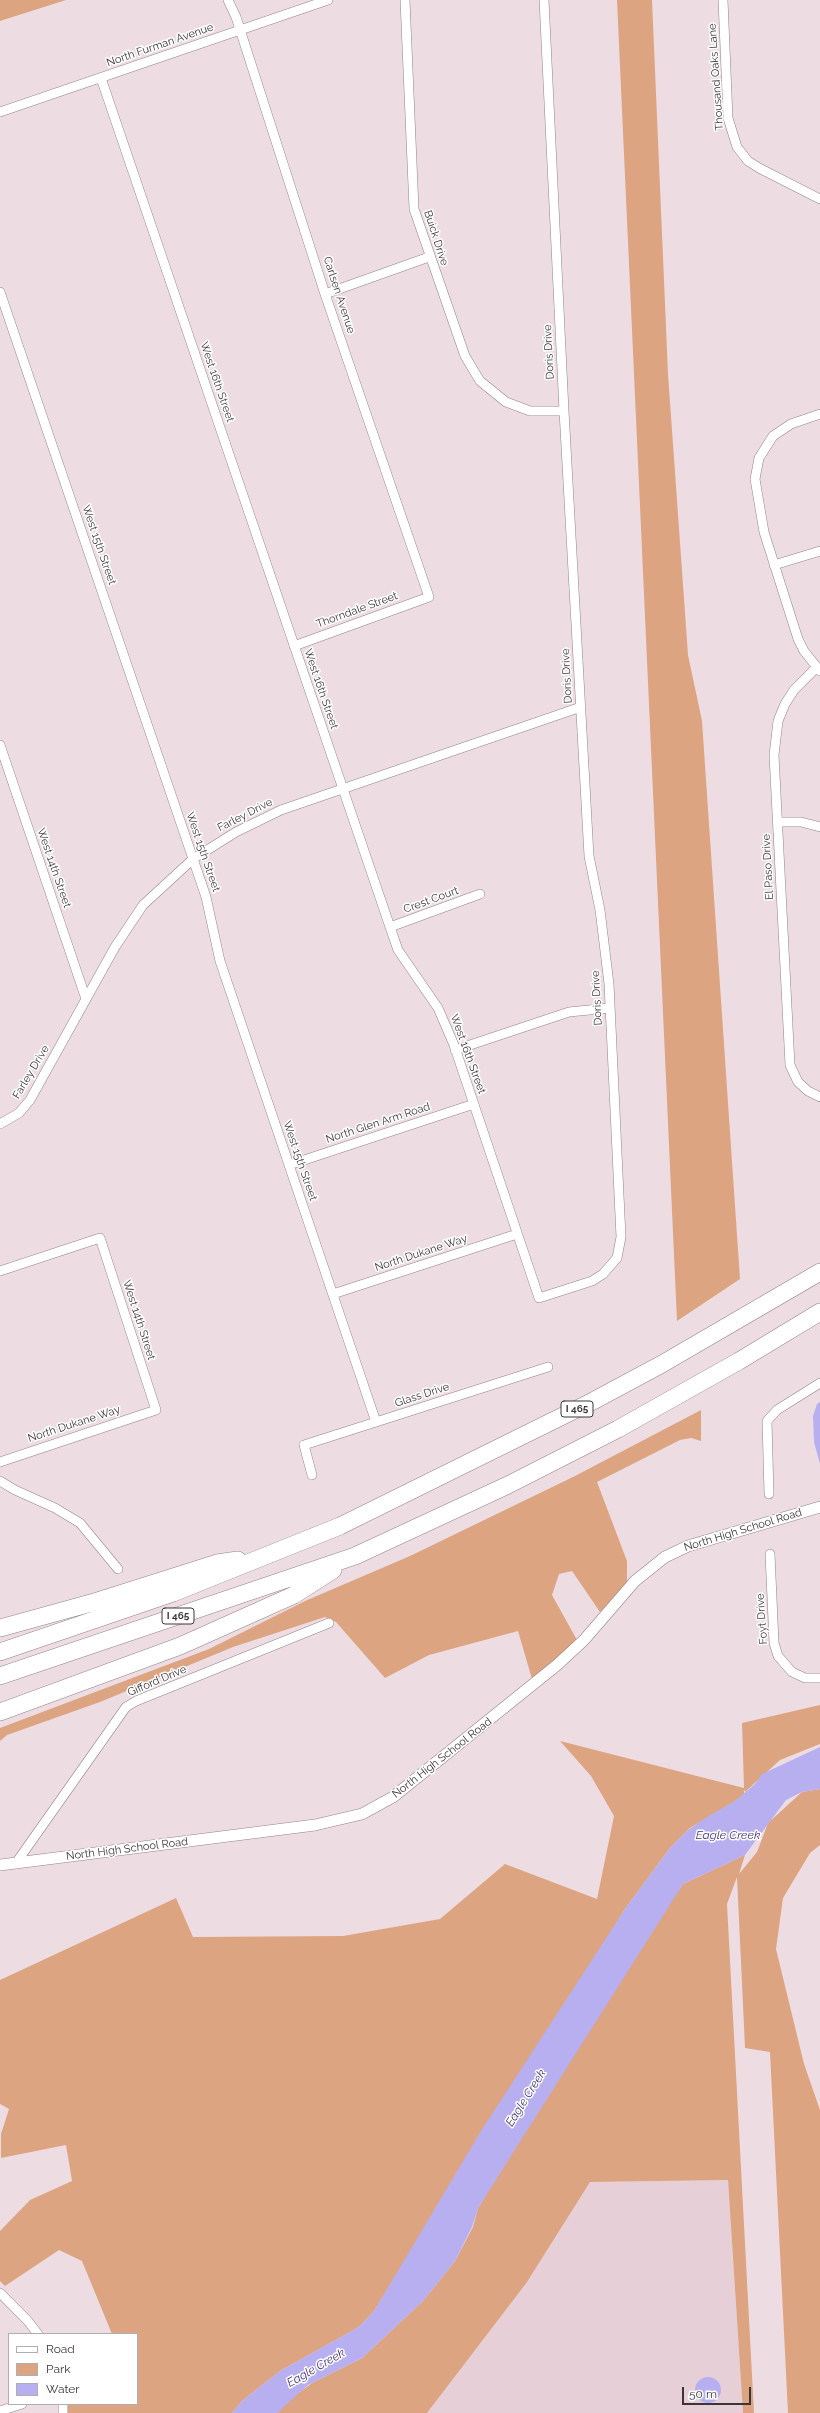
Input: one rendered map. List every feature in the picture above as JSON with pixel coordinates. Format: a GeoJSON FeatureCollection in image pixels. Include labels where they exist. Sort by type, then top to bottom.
{"type":"FeatureCollection","features":[{"type":"Feature","properties":{"kind":"highway","name":"I 465"},"geometry":{"type":"LineString","coordinates":[[0,1652],[115,1614],[274,1554],[340,1526],[525,1436],[662,1364],[820,1272]]}},
{"type":"Feature","properties":{"kind":"highway","name":"I 465"},"geometry":{"type":"LineString","coordinates":[[0,1676],[356,1556],[508,1485],[611,1432],[739,1361],[820,1312]]}},
{"type":"Feature","properties":{"kind":"highway"},"geometry":{"type":"LineString","coordinates":[[0,1628],[91,1603],[217,1563],[274,1554]]}},
{"type":"Feature","properties":{"kind":"highway"},"geometry":{"type":"LineString","coordinates":[[0,1712],[187,1643],[294,1595],[356,1556]]}},
{"type":"Feature","properties":{"kind":"street","name":"Carlsen Avenue"},"geometry":{"type":"LineString","coordinates":[[228,0],[240,30],[325,294],[429,597]]}},
{"type":"Feature","properties":{"kind":"street","name":"North Furman Avenue"},"geometry":{"type":"LineString","coordinates":[[0,112],[328,0]]}},
{"type":"Feature","properties":{"kind":"street","name":"Buick Drive"},"geometry":{"type":"LineString","coordinates":[[405,0],[413,196],[416,218],[465,356],[480,381],[496,396],[514,406],[543,412],[564,411]]}},
{"type":"Feature","properties":{"kind":"street","name":"Doris Drive"},"geometry":{"type":"LineString","coordinates":[[539,1298],[600,1277],[612,1265],[620,1250],[621,1237],[609,1008],[604,943],[590,856],[564,411],[544,0]]}},
{"type":"Feature","properties":{"kind":"street","name":"Thousand Oaks Lane"},"geometry":{"type":"LineString","coordinates":[[722,0],[728,118],[737,147],[745,158],[759,168],[820,199]]}},
{"type":"Feature","properties":{"kind":"street","name":"West 16th Street"},"geometry":{"type":"LineString","coordinates":[[101,78],[398,950],[438,1008],[474,1104],[539,1298]]}},
{"type":"Feature","properties":{"kind":"street"},"geometry":{"type":"LineString","coordinates":[[325,294],[430,257]]}},
{"type":"Feature","properties":{"kind":"street","name":"West 15th Street"},"geometry":{"type":"LineString","coordinates":[[0,292],[2,305],[206,897],[220,961],[376,1422]]}},
{"type":"Feature","properties":{"kind":"street"},"geometry":{"type":"LineString","coordinates":[[818,669],[798,640],[764,532],[755,488],[758,462],[765,446],[780,430],[795,422],[820,414]]}},
{"type":"Feature","properties":{"kind":"street"},"geometry":{"type":"LineString","coordinates":[[774,565],[820,550]]}},
{"type":"Feature","properties":{"kind":"street","name":"Thorndale Street"},"geometry":{"type":"LineString","coordinates":[[294,646],[429,597]]}},
{"type":"Feature","properties":{"kind":"street","name":"El Paso Drive"},"geometry":{"type":"LineString","coordinates":[[818,669],[794,690],[778,721],[774,755],[790,1061],[796,1079],[808,1091],[820,1097]]}},
{"type":"Feature","properties":{"kind":"street","name":"Farley Drive"},"geometry":{"type":"LineString","coordinates":[[0,1124],[19,1113],[30,1100],[115,947],[143,905],[193,859],[270,815],[342,788],[581,707]]}},
{"type":"Feature","properties":{"kind":"street","name":"West 14th Street"},"geometry":{"type":"LineString","coordinates":[[0,745],[86,999]]}},
{"type":"Feature","properties":{"kind":"street"},"geometry":{"type":"LineString","coordinates":[[777,822],[801,822],[820,827]]}},
{"type":"Feature","properties":{"kind":"street","name":"Crest Court"},"geometry":{"type":"LineString","coordinates":[[390,927],[480,894]]}},
{"type":"Feature","properties":{"kind":"street"},"geometry":{"type":"LineString","coordinates":[[455,1050],[569,1012],[609,1008]]}},
{"type":"Feature","properties":{"kind":"street","name":"North Glen Arm Road"},"geometry":{"type":"LineString","coordinates":[[289,1165],[474,1104]]}},
{"type":"Feature","properties":{"kind":"street","name":"North Dukane Way"},"geometry":{"type":"LineString","coordinates":[[333,1294],[517,1234]]}},
{"type":"Feature","properties":{"kind":"street","name":"West 14th Street"},"geometry":{"type":"LineString","coordinates":[[0,1271],[100,1238],[156,1410]]}},
{"type":"Feature","properties":{"kind":"street","name":"Glass Drive"},"geometry":{"type":"LineString","coordinates":[[312,1475],[304,1445],[548,1367]]}},
{"type":"Feature","properties":{"kind":"street"},"geometry":{"type":"LineString","coordinates":[[769,1494],[767,1421],[777,1410],[820,1383]]}},
{"type":"Feature","properties":{"kind":"street","name":"North Dukane Way"},"geometry":{"type":"LineString","coordinates":[[0,1462],[156,1410]]}},
{"type":"Feature","properties":{"kind":"street"},"geometry":{"type":"LineString","coordinates":[[0,1481],[15,1490],[55,1508],[80,1523],[118,1569]]}},
{"type":"Feature","properties":{"kind":"street","name":"North High School Road"},"geometry":{"type":"LineString","coordinates":[[0,1865],[315,1825],[343,1820],[376,1808],[465,1741],[556,1665],[584,1640],[635,1581],[665,1557],[688,1546],[820,1507]]}},
{"type":"Feature","properties":{"kind":"street","name":"Foyt Drive"},"geometry":{"type":"LineString","coordinates":[[770,1554],[774,1643],[778,1656],[792,1672],[805,1678],[820,1678]]}},
{"type":"Feature","properties":{"kind":"street","name":"Gifford Drive"},"geometry":{"type":"LineString","coordinates":[[16,1863],[126,1707],[136,1701],[329,1623]]}},
{"type":"Feature","properties":{"kind":"street"},"geometry":{"type":"LineString","coordinates":[[0,2293],[27,2320],[37,2333]]}},
{"type":"Feature","properties":{"kind":"street"},"geometry":{"type":"LineString","coordinates":[[0,2411],[19,2405]]}},
{"type":"Feature","properties":{"kind":"shaded area"},"geometry":{"type":"Polygon","coordinates":[[[728,2180],[743,2413],[427,2413],[531,2275],[590,2182],[728,2180]]]}},
{"type":"Feature","properties":{"kind":"green space"},"geometry":{"type":"Polygon","coordinates":[[[0,0],[66,0],[0,21],[0,0]]]}},
{"type":"Feature","properties":{"kind":"green space"},"geometry":{"type":"Polygon","coordinates":[[[617,0],[652,0],[668,374],[688,655],[702,721],[740,1279],[677,1321],[617,0]]]}},
{"type":"Feature","properties":{"kind":"green space"},"geometry":{"type":"Polygon","coordinates":[[[701,1410],[701,1441],[691,1438],[680,1440],[597,1482],[627,1561],[627,1583],[600,1612],[572,1571],[559,1574],[552,1595],[577,1640],[532,1679],[518,1631],[429,1655],[385,1678],[336,1622],[325,1617],[233,1647],[100,1702],[7,1735],[0,1741],[0,1728],[209,1649],[305,1601],[410,1556],[575,1476],[701,1410]]]}},
{"type":"Feature","properties":{"kind":"green space"},"geometry":{"type":"Polygon","coordinates":[[[820,1705],[820,1744],[780,1760],[745,1792],[744,1789],[744,1794],[690,1828],[670,1848],[625,1909],[374,2311],[359,2327],[280,2371],[242,2401],[232,2413],[66,2413],[66,2405],[138,2405],[138,2333],[112,2333],[82,2261],[59,2250],[5,2286],[0,2281],[0,2231],[30,2200],[72,2181],[66,2145],[1,2158],[1,2134],[9,2109],[0,2104],[0,1980],[176,1898],[193,1937],[343,1936],[440,1919],[505,1864],[597,1899],[614,1816],[591,1776],[560,1741],[744,1788],[742,1723],[820,1705]]]}},
{"type":"Feature","properties":{"kind":"green space"},"geometry":{"type":"Polygon","coordinates":[[[820,1789],[820,1845],[810,1853],[783,1898],[776,1949],[804,2064],[820,2110],[820,2413],[788,2413],[770,2052],[745,2048],[737,1877],[727,1904],[754,2413],[743,2413],[728,2180],[590,2182],[527,2282],[427,2413],[277,2413],[289,2400],[312,2383],[362,2358],[423,2301],[455,2261],[473,2227],[478,2208],[625,1968],[683,1884],[745,1855],[739,1874],[757,1852],[768,1823],[802,1792],[820,1789]]]}},
{"type":"Feature","properties":{"kind":"water"},"geometry":{"type":"Polygon","coordinates":[[[820,1402],[820,1464],[814,1442],[813,1416],[817,1404],[820,1402]]]}},
{"type":"Feature","properties":{"kind":"water","name":"Eagle Creek"},"geometry":{"type":"Polygon","coordinates":[[[820,1747],[820,1789],[802,1792],[786,1800],[745,1855],[683,1884],[478,2208],[472,2227],[455,2261],[423,2301],[362,2358],[308,2385],[277,2413],[232,2413],[242,2401],[280,2371],[359,2327],[374,2311],[481,2131],[625,1909],[670,1848],[687,1831],[702,1820],[735,1801],[755,1784],[762,1774],[820,1747]]]}},
{"type":"Feature","properties":{"kind":"water"},"geometry":{"type":"Polygon","coordinates":[[[708,2377],[717,2381],[721,2390],[717,2399],[708,2403],[699,2399],[695,2390],[699,2381],[708,2377]]]}}]}
